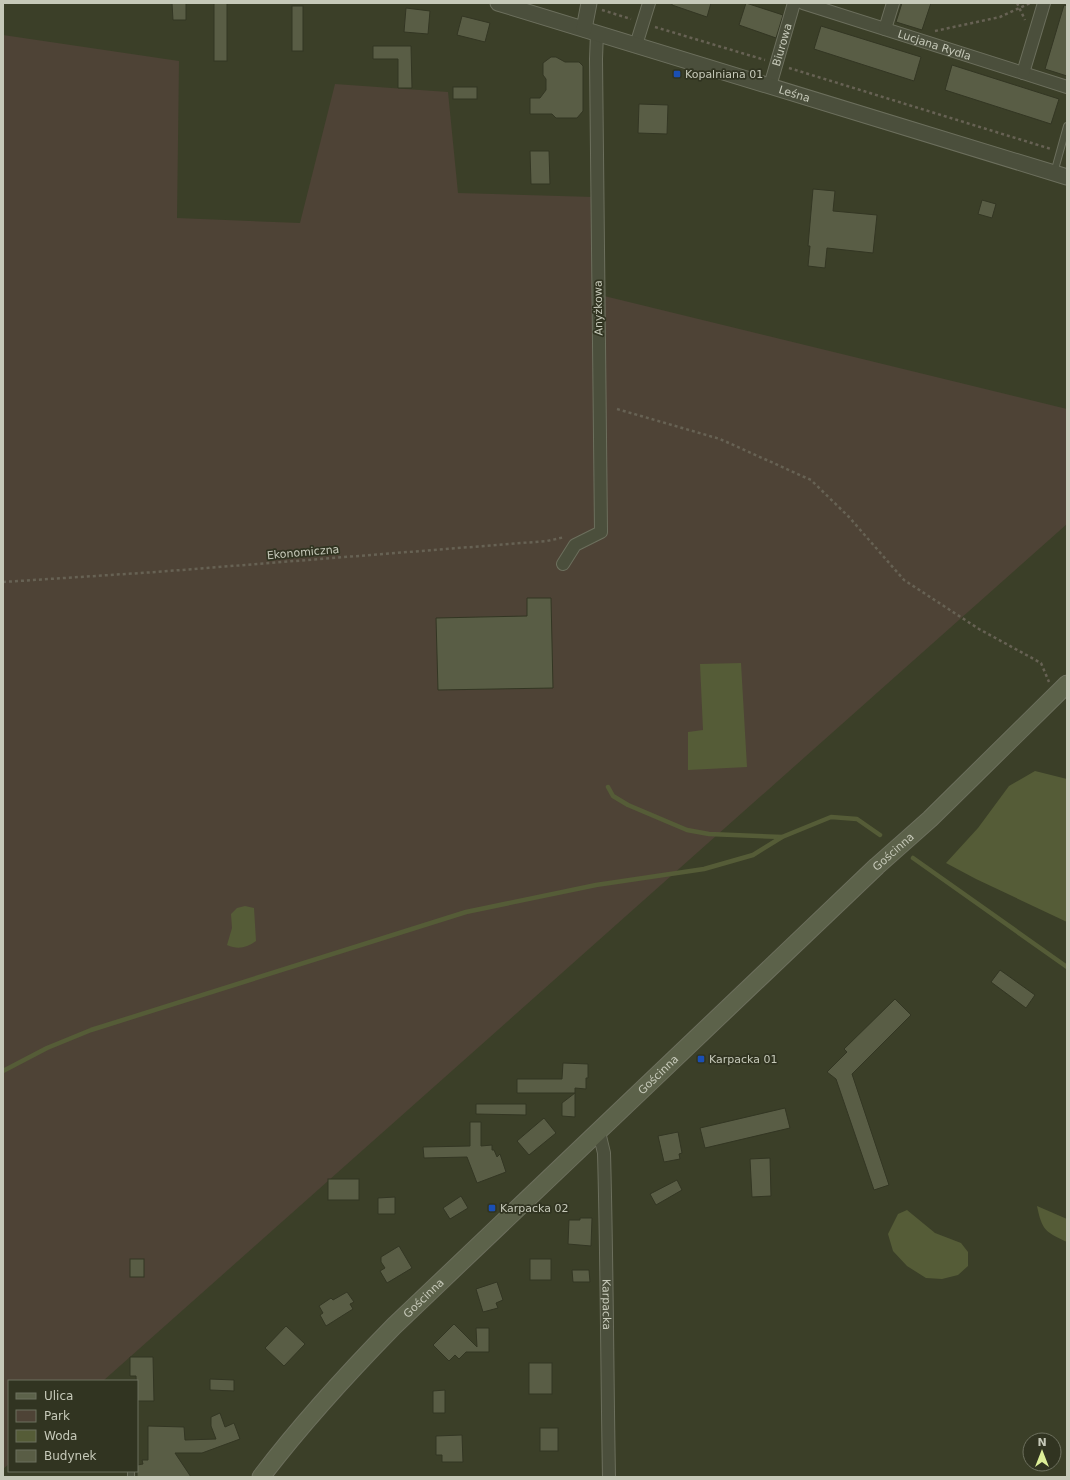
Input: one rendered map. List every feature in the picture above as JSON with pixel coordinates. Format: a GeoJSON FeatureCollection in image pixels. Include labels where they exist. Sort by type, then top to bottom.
{"type":"FeatureCollection","features":[{"type":"Feature","properties":{"kind":"main road","name":"Gościnna"},"geometry":{"type":"LineString","coordinates":[[261,1477],[286,1444],[348,1373],[394,1326],[877,866],[930,819],[1061,689]]}},
{"type":"Feature","properties":{"kind":"street","name":"Leśna"},"geometry":{"type":"LineString","coordinates":[[498,3],[1060,175]]}},
{"type":"Feature","properties":{"kind":"street"},"geometry":{"type":"LineString","coordinates":[[636,45],[649,3]]}},
{"type":"Feature","properties":{"kind":"street","name":"Biurowa"},"geometry":{"type":"LineString","coordinates":[[770,86],[794,3]]}},
{"type":"Feature","properties":{"kind":"street","name":"Lucjana Rydla"},"geometry":{"type":"LineString","coordinates":[[803,3],[1067,87]]}},
{"type":"Feature","properties":{"kind":"street"},"geometry":{"type":"LineString","coordinates":[[885,29],[893,3]]}},
{"type":"Feature","properties":{"kind":"street"},"geometry":{"type":"LineString","coordinates":[[1023,73],[1044,3]]}},
{"type":"Feature","properties":{"kind":"street"},"geometry":{"type":"LineString","coordinates":[[590,31],[596,6]]}},
{"type":"Feature","properties":{"kind":"street","name":"Anyżkowa"},"geometry":{"type":"LineString","coordinates":[[563,564],[575,545],[601,532],[596,67],[590,31]]}},
{"type":"Feature","properties":{"kind":"street","name":"Karpacka"},"geometry":{"type":"LineString","coordinates":[[599,1132],[604,1153],[608,1291],[607,1364],[610,1477]]}},
{"type":"Feature","properties":{"kind":"lane"},"geometry":{"type":"LineString","coordinates":[[1060,175],[1060,152],[1067,126]]}},
{"type":"Feature","properties":{"kind":"path"},"geometry":{"type":"LineString","coordinates":[[922,41],[924,34],[1000,17],[1030,3]]}},
{"type":"Feature","properties":{"kind":"path"},"geometry":{"type":"LineString","coordinates":[[596,6],[643,23],[1060,152]]}},
{"type":"Feature","properties":{"kind":"path"},"geometry":{"type":"LineString","coordinates":[[617,409],[720,438],[811,480],[849,517],[904,580],[979,629],[1041,663],[1061,689]]}},
{"type":"Feature","properties":{"kind":"path","name":"Ekonomiczna"},"geometry":{"type":"LineString","coordinates":[[3,582],[171,571],[547,541],[566,537]]}},
{"type":"Feature","properties":{"kind":"green space"},"geometry":{"type":"Polygon","coordinates":[[[3,35],[179,61],[177,218],[300,223],[335,84],[448,92],[458,193],[594,197],[592,293],[1067,409],[1067,524],[104,1380],[8,1380],[8,1465],[3,1469],[3,35]]]}},
{"type":"Feature","properties":{"kind":"water"},"geometry":{"type":"Polygon","coordinates":[[[741,663],[747,767],[688,770],[688,732],[703,730],[700,664],[741,663]]]}},
{"type":"Feature","properties":{"kind":"water"},"geometry":{"type":"Polygon","coordinates":[[[1035,771],[1067,779],[1067,922],[976,879],[946,863],[978,828],[1009,786],[1035,771]]]}},
{"type":"Feature","properties":{"kind":"water"},"geometry":{"type":"Polygon","coordinates":[[[245,906],[254,908],[256,941],[242,948],[227,945],[232,928],[231,914],[237,908],[245,906]]]}},
{"type":"Feature","properties":{"kind":"water"},"geometry":{"type":"Polygon","coordinates":[[[1037,1206],[1067,1219],[1067,1242],[1049,1233],[1043,1225],[1037,1206]]]}},
{"type":"Feature","properties":{"kind":"water"},"geometry":{"type":"Polygon","coordinates":[[[907,1210],[935,1233],[961,1243],[968,1252],[968,1266],[958,1275],[942,1279],[926,1278],[907,1266],[893,1251],[888,1234],[898,1214],[907,1210]]]}},
{"type":"Feature","properties":{"kind":"building"},"geometry":{"type":"Polygon","coordinates":[[[172,3],[186,3],[186,20],[173,20],[172,3]]]}},
{"type":"Feature","properties":{"kind":"building"},"geometry":{"type":"Polygon","coordinates":[[[214,3],[227,3],[227,61],[214,61],[214,3]]]}},
{"type":"Feature","properties":{"kind":"building"},"geometry":{"type":"Polygon","coordinates":[[[672,3],[711,3],[707,17],[672,5],[672,3]]]}},
{"type":"Feature","properties":{"kind":"building"},"geometry":{"type":"Polygon","coordinates":[[[746,3],[783,15],[776,38],[739,25],[746,3]]]}},
{"type":"Feature","properties":{"kind":"building"},"geometry":{"type":"Polygon","coordinates":[[[902,3],[931,3],[922,30],[896,22],[902,3]]]}},
{"type":"Feature","properties":{"kind":"building"},"geometry":{"type":"Polygon","coordinates":[[[1064,5],[1067,6],[1067,76],[1045,69],[1064,5]]]}},
{"type":"Feature","properties":{"kind":"building"},"geometry":{"type":"Polygon","coordinates":[[[292,6],[303,6],[303,51],[292,51],[292,6]]]}},
{"type":"Feature","properties":{"kind":"building"},"geometry":{"type":"Polygon","coordinates":[[[406,8],[430,11],[428,34],[404,32],[406,8]]]}},
{"type":"Feature","properties":{"kind":"building"},"geometry":{"type":"Polygon","coordinates":[[[462,16],[490,23],[485,42],[457,35],[462,16]]]}},
{"type":"Feature","properties":{"kind":"building"},"geometry":{"type":"Polygon","coordinates":[[[821,26],[921,57],[914,81],[814,49],[821,26]]]}},
{"type":"Feature","properties":{"kind":"building"},"geometry":{"type":"Polygon","coordinates":[[[373,46],[411,46],[412,88],[398,88],[398,59],[373,59],[373,46]]]}},
{"type":"Feature","properties":{"kind":"building"},"geometry":{"type":"Polygon","coordinates":[[[551,57],[556,57],[565,62],[579,62],[583,66],[583,111],[577,118],[556,118],[552,114],[530,114],[530,98],[540,98],[546,90],[546,79],[543,75],[543,63],[551,57]]]}},
{"type":"Feature","properties":{"kind":"building"},"geometry":{"type":"Polygon","coordinates":[[[952,65],[1059,99],[1051,124],[945,90],[952,65]]]}},
{"type":"Feature","properties":{"kind":"building"},"geometry":{"type":"Polygon","coordinates":[[[453,87],[477,87],[477,99],[453,99],[453,87]]]}},
{"type":"Feature","properties":{"kind":"building"},"geometry":{"type":"Polygon","coordinates":[[[639,104],[668,105],[667,134],[638,133],[639,104]]]}},
{"type":"Feature","properties":{"kind":"building"},"geometry":{"type":"Polygon","coordinates":[[[530,151],[549,151],[550,184],[531,184],[530,151]]]}},
{"type":"Feature","properties":{"kind":"building"},"geometry":{"type":"Polygon","coordinates":[[[813,189],[835,191],[833,211],[877,215],[873,253],[827,248],[825,268],[808,266],[810,246],[808,246],[813,189]]]}},
{"type":"Feature","properties":{"kind":"building"},"geometry":{"type":"Polygon","coordinates":[[[982,200],[996,204],[992,218],[978,214],[982,200]]]}},
{"type":"Feature","properties":{"kind":"building"},"geometry":{"type":"Polygon","coordinates":[[[527,598],[551,598],[553,688],[438,690],[436,618],[527,616],[527,598]]]}},
{"type":"Feature","properties":{"kind":"building"},"geometry":{"type":"Polygon","coordinates":[[[1000,970],[1035,995],[1026,1008],[991,982],[1000,970]]]}},
{"type":"Feature","properties":{"kind":"building"},"geometry":{"type":"Polygon","coordinates":[[[895,999],[911,1015],[852,1074],[889,1185],[874,1190],[836,1079],[827,1072],[847,1052],[844,1049],[895,999]]]}},
{"type":"Feature","properties":{"kind":"building"},"geometry":{"type":"Polygon","coordinates":[[[563,1063],[588,1064],[586,1089],[575,1088],[575,1093],[517,1093],[517,1079],[562,1079],[563,1063]]]}},
{"type":"Feature","properties":{"kind":"building"},"geometry":{"type":"Polygon","coordinates":[[[575,1093],[575,1117],[562,1116],[562,1103],[575,1093]]]}},
{"type":"Feature","properties":{"kind":"building"},"geometry":{"type":"Polygon","coordinates":[[[476,1104],[526,1104],[526,1115],[476,1114],[476,1104]]]}},
{"type":"Feature","properties":{"kind":"building"},"geometry":{"type":"Polygon","coordinates":[[[785,1108],[790,1128],[705,1148],[700,1128],[785,1108]]]}},
{"type":"Feature","properties":{"kind":"building"},"geometry":{"type":"Polygon","coordinates":[[[544,1118],[556,1133],[529,1155],[517,1141],[544,1118]]]}},
{"type":"Feature","properties":{"kind":"building"},"geometry":{"type":"Polygon","coordinates":[[[470,1122],[481,1122],[481,1146],[492,1145],[492,1150],[494,1150],[497,1157],[500,1154],[506,1172],[477,1183],[467,1157],[424,1158],[423,1147],[470,1146],[470,1122]]]}},
{"type":"Feature","properties":{"kind":"building"},"geometry":{"type":"Polygon","coordinates":[[[678,1132],[682,1153],[679,1154],[680,1159],[664,1162],[658,1136],[678,1132]]]}},
{"type":"Feature","properties":{"kind":"building"},"geometry":{"type":"Polygon","coordinates":[[[770,1158],[771,1196],[752,1197],[750,1159],[770,1158]]]}},
{"type":"Feature","properties":{"kind":"building"},"geometry":{"type":"Polygon","coordinates":[[[328,1179],[359,1179],[359,1200],[328,1200],[328,1179]]]}},
{"type":"Feature","properties":{"kind":"building"},"geometry":{"type":"Polygon","coordinates":[[[677,1180],[682,1190],[656,1205],[650,1194],[677,1180]]]}},
{"type":"Feature","properties":{"kind":"building"},"geometry":{"type":"Polygon","coordinates":[[[461,1196],[468,1208],[450,1219],[443,1208],[461,1196]]]}},
{"type":"Feature","properties":{"kind":"building"},"geometry":{"type":"Polygon","coordinates":[[[395,1197],[395,1214],[378,1214],[378,1198],[395,1197]]]}},
{"type":"Feature","properties":{"kind":"building"},"geometry":{"type":"Polygon","coordinates":[[[580,1218],[592,1218],[591,1246],[568,1244],[569,1220],[580,1220],[580,1218]]]}},
{"type":"Feature","properties":{"kind":"building"},"geometry":{"type":"Polygon","coordinates":[[[399,1246],[412,1268],[387,1283],[380,1271],[385,1268],[381,1262],[381,1257],[399,1246]]]}},
{"type":"Feature","properties":{"kind":"building"},"geometry":{"type":"Polygon","coordinates":[[[130,1259],[144,1259],[144,1277],[130,1277],[130,1259]]]}},
{"type":"Feature","properties":{"kind":"building"},"geometry":{"type":"Polygon","coordinates":[[[530,1259],[551,1259],[551,1280],[530,1280],[530,1259]]]}},
{"type":"Feature","properties":{"kind":"building"},"geometry":{"type":"Polygon","coordinates":[[[572,1270],[589,1270],[590,1282],[573,1282],[572,1270]]]}},
{"type":"Feature","properties":{"kind":"building"},"geometry":{"type":"Polygon","coordinates":[[[497,1282],[503,1300],[496,1303],[498,1308],[483,1312],[476,1289],[497,1282]]]}},
{"type":"Feature","properties":{"kind":"building"},"geometry":{"type":"Polygon","coordinates":[[[347,1292],[354,1302],[350,1304],[353,1309],[326,1326],[320,1315],[323,1313],[319,1306],[331,1298],[333,1300],[347,1292]]]}},
{"type":"Feature","properties":{"kind":"building"},"geometry":{"type":"Polygon","coordinates":[[[454,1324],[477,1347],[476,1328],[489,1328],[489,1352],[466,1352],[459,1359],[455,1355],[449,1361],[433,1345],[454,1324]]]}},
{"type":"Feature","properties":{"kind":"building"},"geometry":{"type":"Polygon","coordinates":[[[286,1326],[305,1344],[284,1366],[265,1348],[286,1326]]]}},
{"type":"Feature","properties":{"kind":"building"},"geometry":{"type":"Polygon","coordinates":[[[130,1357],[153,1357],[154,1401],[138,1401],[138,1380],[136,1380],[136,1376],[130,1376],[130,1357]]]}},
{"type":"Feature","properties":{"kind":"building"},"geometry":{"type":"Polygon","coordinates":[[[529,1363],[552,1363],[552,1394],[529,1394],[529,1363]]]}},
{"type":"Feature","properties":{"kind":"building"},"geometry":{"type":"Polygon","coordinates":[[[210,1379],[234,1380],[234,1391],[210,1390],[210,1379]]]}},
{"type":"Feature","properties":{"kind":"building"},"geometry":{"type":"Polygon","coordinates":[[[445,1390],[445,1413],[433,1413],[433,1391],[445,1390]]]}},
{"type":"Feature","properties":{"kind":"building"},"geometry":{"type":"Polygon","coordinates":[[[220,1413],[225,1427],[234,1423],[240,1439],[202,1453],[175,1453],[191,1477],[137,1477],[138,1465],[143,1464],[142,1460],[148,1460],[148,1426],[184,1427],[185,1440],[216,1439],[211,1426],[211,1417],[220,1413]]]}},
{"type":"Feature","properties":{"kind":"building"},"geometry":{"type":"Polygon","coordinates":[[[540,1428],[558,1428],[558,1451],[540,1451],[540,1428]]]}},
{"type":"Feature","properties":{"kind":"building"},"geometry":{"type":"Polygon","coordinates":[[[462,1435],[463,1462],[442,1462],[442,1455],[436,1455],[436,1436],[462,1435]]]}},
{"type":"Feature","properties":{"kind":"waterway"},"geometry":{"type":"LineString","coordinates":[[608,787],[613,796],[628,805],[687,830],[709,834],[782,837]]}},
{"type":"Feature","properties":{"kind":"waterway"},"geometry":{"type":"LineString","coordinates":[[3,1071],[47,1048],[91,1030],[466,912],[596,885],[704,869],[753,855],[782,837],[831,817],[857,819],[880,835]]}},
{"type":"Feature","properties":{"kind":"waterway"},"geometry":{"type":"LineString","coordinates":[[913,858],[1067,967]]}},
{"type":"Feature","properties":{"kind":"place","name":"Kopalniana 01"},"geometry":{"type":"Point","coordinates":[677,74]}},
{"type":"Feature","properties":{"kind":"place","name":"Karpacka 01"},"geometry":{"type":"Point","coordinates":[701,1059]}},
{"type":"Feature","properties":{"kind":"place","name":"Karpacka 02"},"geometry":{"type":"Point","coordinates":[492,1208]}}]}
